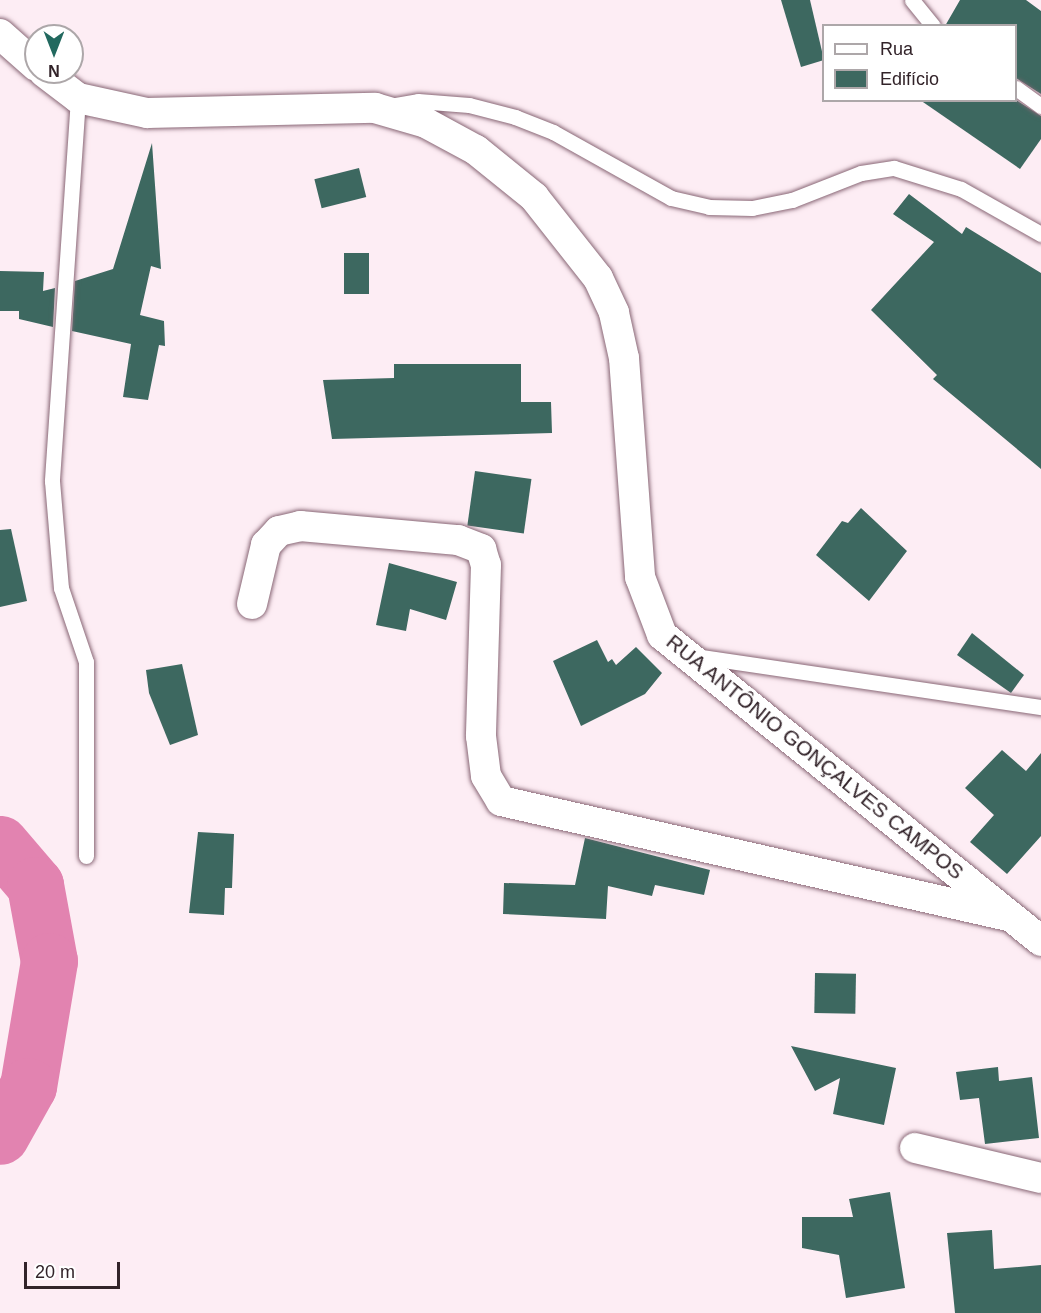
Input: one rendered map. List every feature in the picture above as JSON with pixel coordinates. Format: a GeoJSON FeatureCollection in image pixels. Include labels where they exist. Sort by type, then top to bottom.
{"type":"FeatureCollection","features":[{"type":"Feature","properties":{"kind":"street"},"geometry":{"type":"LineString","coordinates":[[0,34],[24,55]]}},
{"type":"Feature","properties":{"kind":"street","name":"RUA ANTÔNIO GONÇALVES CAMPOS"},"geometry":{"type":"LineString","coordinates":[[60,84],[78,98],[147,113],[375,108],[426,123],[476,150],[534,197],[598,278],[614,313],[624,358],[640,577],[658,628],[683,654],[1041,941]]}},
{"type":"Feature","properties":{"kind":"street"},"geometry":{"type":"LineString","coordinates":[[252,604],[266,545],[279,531],[300,526],[459,540],[481,549],[486,565],[481,736],[486,776],[501,801],[1011,916]]}},
{"type":"Feature","properties":{"kind":"street"},"geometry":{"type":"LineString","coordinates":[[915,1148],[1041,1178]]}},
{"type":"Feature","properties":{"kind":"lane"},"geometry":{"type":"LineString","coordinates":[[912,0],[931,24]]}},
{"type":"Feature","properties":{"kind":"lane"},"geometry":{"type":"LineString","coordinates":[[1017,89],[1041,106]]}},
{"type":"Feature","properties":{"kind":"lane"},"geometry":{"type":"LineString","coordinates":[[78,98],[52,481],[61,588],[86,662],[86,856]]}},
{"type":"Feature","properties":{"kind":"lane"},"geometry":{"type":"LineString","coordinates":[[375,108],[418,101],[469,105],[515,117],[671,198],[709,207],[752,208],[792,200],[861,173],[894,168],[961,189],[1041,234]]}},
{"type":"Feature","properties":{"kind":"lane"},"geometry":{"type":"LineString","coordinates":[[683,654],[1041,707]]}},
{"type":"Feature","properties":{"kind":"building"},"geometry":{"type":"Polygon","coordinates":[[[781,0],[810,0],[822,61],[801,67],[781,0]]]}},
{"type":"Feature","properties":{"kind":"building"},"geometry":{"type":"Polygon","coordinates":[[[960,0],[1026,0],[1041,11],[1041,94],[1017,79],[1017,24],[946,24],[960,0]]]}},
{"type":"Feature","properties":{"kind":"building"},"geometry":{"type":"Polygon","coordinates":[[[1017,101],[1041,116],[1041,139],[1020,169],[923,102],[1017,101]]]}},
{"type":"Feature","properties":{"kind":"building"},"geometry":{"type":"Polygon","coordinates":[[[152,143],[161,269],[151,266],[140,315],[164,321],[165,346],[159,345],[148,400],[123,397],[131,344],[72,331],[75,281],[113,269],[152,143]]]}},
{"type":"Feature","properties":{"kind":"building"},"geometry":{"type":"Polygon","coordinates":[[[359,168],[366,197],[322,208],[314,179],[359,168]]]}},
{"type":"Feature","properties":{"kind":"building"},"geometry":{"type":"Polygon","coordinates":[[[909,194],[962,234],[966,227],[1041,273],[1041,469],[933,379],[937,375],[871,310],[934,242],[893,214],[909,194]]]}},
{"type":"Feature","properties":{"kind":"building"},"geometry":{"type":"Polygon","coordinates":[[[344,253],[369,253],[369,294],[344,294],[344,253]]]}},
{"type":"Feature","properties":{"kind":"building"},"geometry":{"type":"Polygon","coordinates":[[[0,271],[44,272],[43,291],[55,288],[53,327],[19,319],[19,311],[0,311],[0,271]]]}},
{"type":"Feature","properties":{"kind":"building"},"geometry":{"type":"Polygon","coordinates":[[[394,364],[521,364],[521,402],[551,402],[552,433],[332,439],[323,380],[394,378],[394,364]]]}},
{"type":"Feature","properties":{"kind":"building"},"geometry":{"type":"Polygon","coordinates":[[[475,471],[531,479],[524,533],[467,525],[475,471]]]}},
{"type":"Feature","properties":{"kind":"building"},"geometry":{"type":"Polygon","coordinates":[[[861,508],[907,551],[869,601],[816,555],[842,521],[848,523],[861,508]]]}},
{"type":"Feature","properties":{"kind":"building"},"geometry":{"type":"Polygon","coordinates":[[[11,529],[27,601],[0,607],[0,530],[11,529]]]}},
{"type":"Feature","properties":{"kind":"building"},"geometry":{"type":"Polygon","coordinates":[[[389,563],[457,582],[446,620],[410,609],[406,631],[376,625],[389,563]]]}},
{"type":"Feature","properties":{"kind":"building"},"geometry":{"type":"Polygon","coordinates":[[[972,633],[1024,675],[1011,693],[957,655],[972,633]]]}},
{"type":"Feature","properties":{"kind":"building"},"geometry":{"type":"Polygon","coordinates":[[[597,640],[608,662],[612,659],[616,665],[636,647],[662,673],[645,694],[581,726],[553,661],[597,640]]]}},
{"type":"Feature","properties":{"kind":"building"},"geometry":{"type":"Polygon","coordinates":[[[182,664],[198,735],[170,745],[149,693],[146,670],[182,664]]]}},
{"type":"Feature","properties":{"kind":"building"},"geometry":{"type":"Polygon","coordinates":[[[1002,750],[1026,771],[1041,753],[1041,836],[1007,874],[970,842],[994,815],[965,788],[1002,750]]]}},
{"type":"Feature","properties":{"kind":"building"},"geometry":{"type":"Polygon","coordinates":[[[198,832],[234,834],[232,888],[225,888],[224,915],[189,913],[198,832]]]}},
{"type":"Feature","properties":{"kind":"building"},"geometry":{"type":"Polygon","coordinates":[[[585,838],[710,870],[704,895],[655,885],[652,896],[608,886],[606,919],[503,914],[504,883],[575,885],[585,838]]]}},
{"type":"Feature","properties":{"kind":"building"},"geometry":{"type":"Polygon","coordinates":[[[815,973],[856,974],[855,1014],[814,1013],[815,973]]]}},
{"type":"Feature","properties":{"kind":"building"},"geometry":{"type":"Polygon","coordinates":[[[791,1046],[896,1068],[884,1125],[833,1114],[840,1078],[815,1091],[791,1046]]]}},
{"type":"Feature","properties":{"kind":"building"},"geometry":{"type":"Polygon","coordinates":[[[998,1067],[999,1081],[1032,1077],[1039,1138],[985,1144],[979,1098],[960,1100],[956,1072],[998,1067]]]}},
{"type":"Feature","properties":{"kind":"building"},"geometry":{"type":"Polygon","coordinates":[[[890,1192],[905,1288],[846,1298],[839,1255],[802,1248],[802,1217],[853,1217],[849,1199],[890,1192]]]}},
{"type":"Feature","properties":{"kind":"building"},"geometry":{"type":"Polygon","coordinates":[[[992,1230],[994,1269],[1041,1265],[1041,1313],[955,1313],[947,1233],[992,1230]]]}},
{"type":"Feature","properties":{"kind":"waterway"},"geometry":{"type":"LineString","coordinates":[[0,844],[35,885],[49,961],[28,1086],[0,1136]]}}]}
